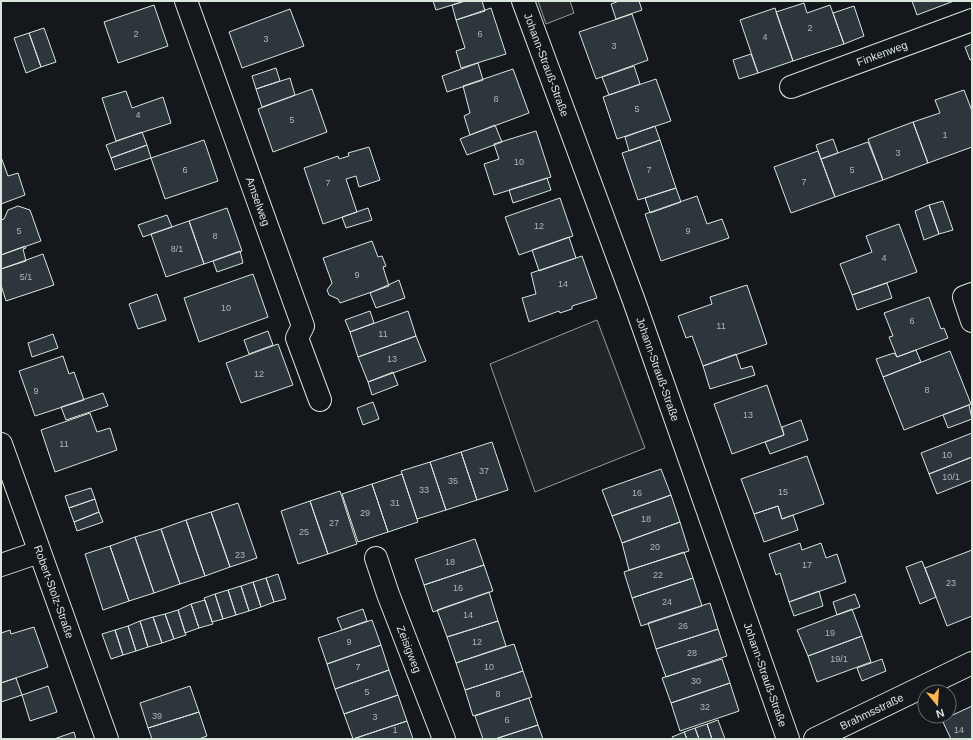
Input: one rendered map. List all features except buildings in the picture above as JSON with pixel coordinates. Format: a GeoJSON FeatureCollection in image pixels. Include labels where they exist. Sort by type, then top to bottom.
{"type":"FeatureCollection","features":[{"type":"Feature","properties":{"kind":"street","name":"Amselweg"},"geometry":{"type":"LineString","coordinates":[[186,1],[303,326],[297,338],[320,400]]}},
{"type":"Feature","properties":{"kind":"street","name":"Johann-Strauß-Straße"},"geometry":{"type":"LineString","coordinates":[[523,1],[634,301],[788,739]]}},
{"type":"Feature","properties":{"kind":"street","name":"Finkenweg"},"geometry":{"type":"LineString","coordinates":[[791,87],[972,20]]}},
{"type":"Feature","properties":{"kind":"street"},"geometry":{"type":"LineString","coordinates":[[972,294],[964,297],[972,321]]}},
{"type":"Feature","properties":{"kind":"street","name":"Robert-Stolz-Straße"},"geometry":{"type":"LineString","coordinates":[[1,444],[106,739]]}},
{"type":"Feature","properties":{"kind":"street"},"geometry":{"type":"LineString","coordinates":[[1,565],[39,552]]}},
{"type":"Feature","properties":{"kind":"street","name":"Zeisigweg"},"geometry":{"type":"LineString","coordinates":[[376,558],[388,594],[444,739]]}},
{"type":"Feature","properties":{"kind":"street","name":"Brahmsstraße"},"geometry":{"type":"LineString","coordinates":[[815,739],[972,663]]}},
{"type":"Feature","properties":{"kind":"shaded area"},"geometry":{"type":"Polygon","coordinates":[[[538,1],[570,1],[574,13],[546,24],[538,1]]]}},
{"type":"Feature","properties":{"kind":"shaded area"},"geometry":{"type":"Polygon","coordinates":[[[597,320],[645,448],[535,492],[490,364],[597,320]]]}}]}
